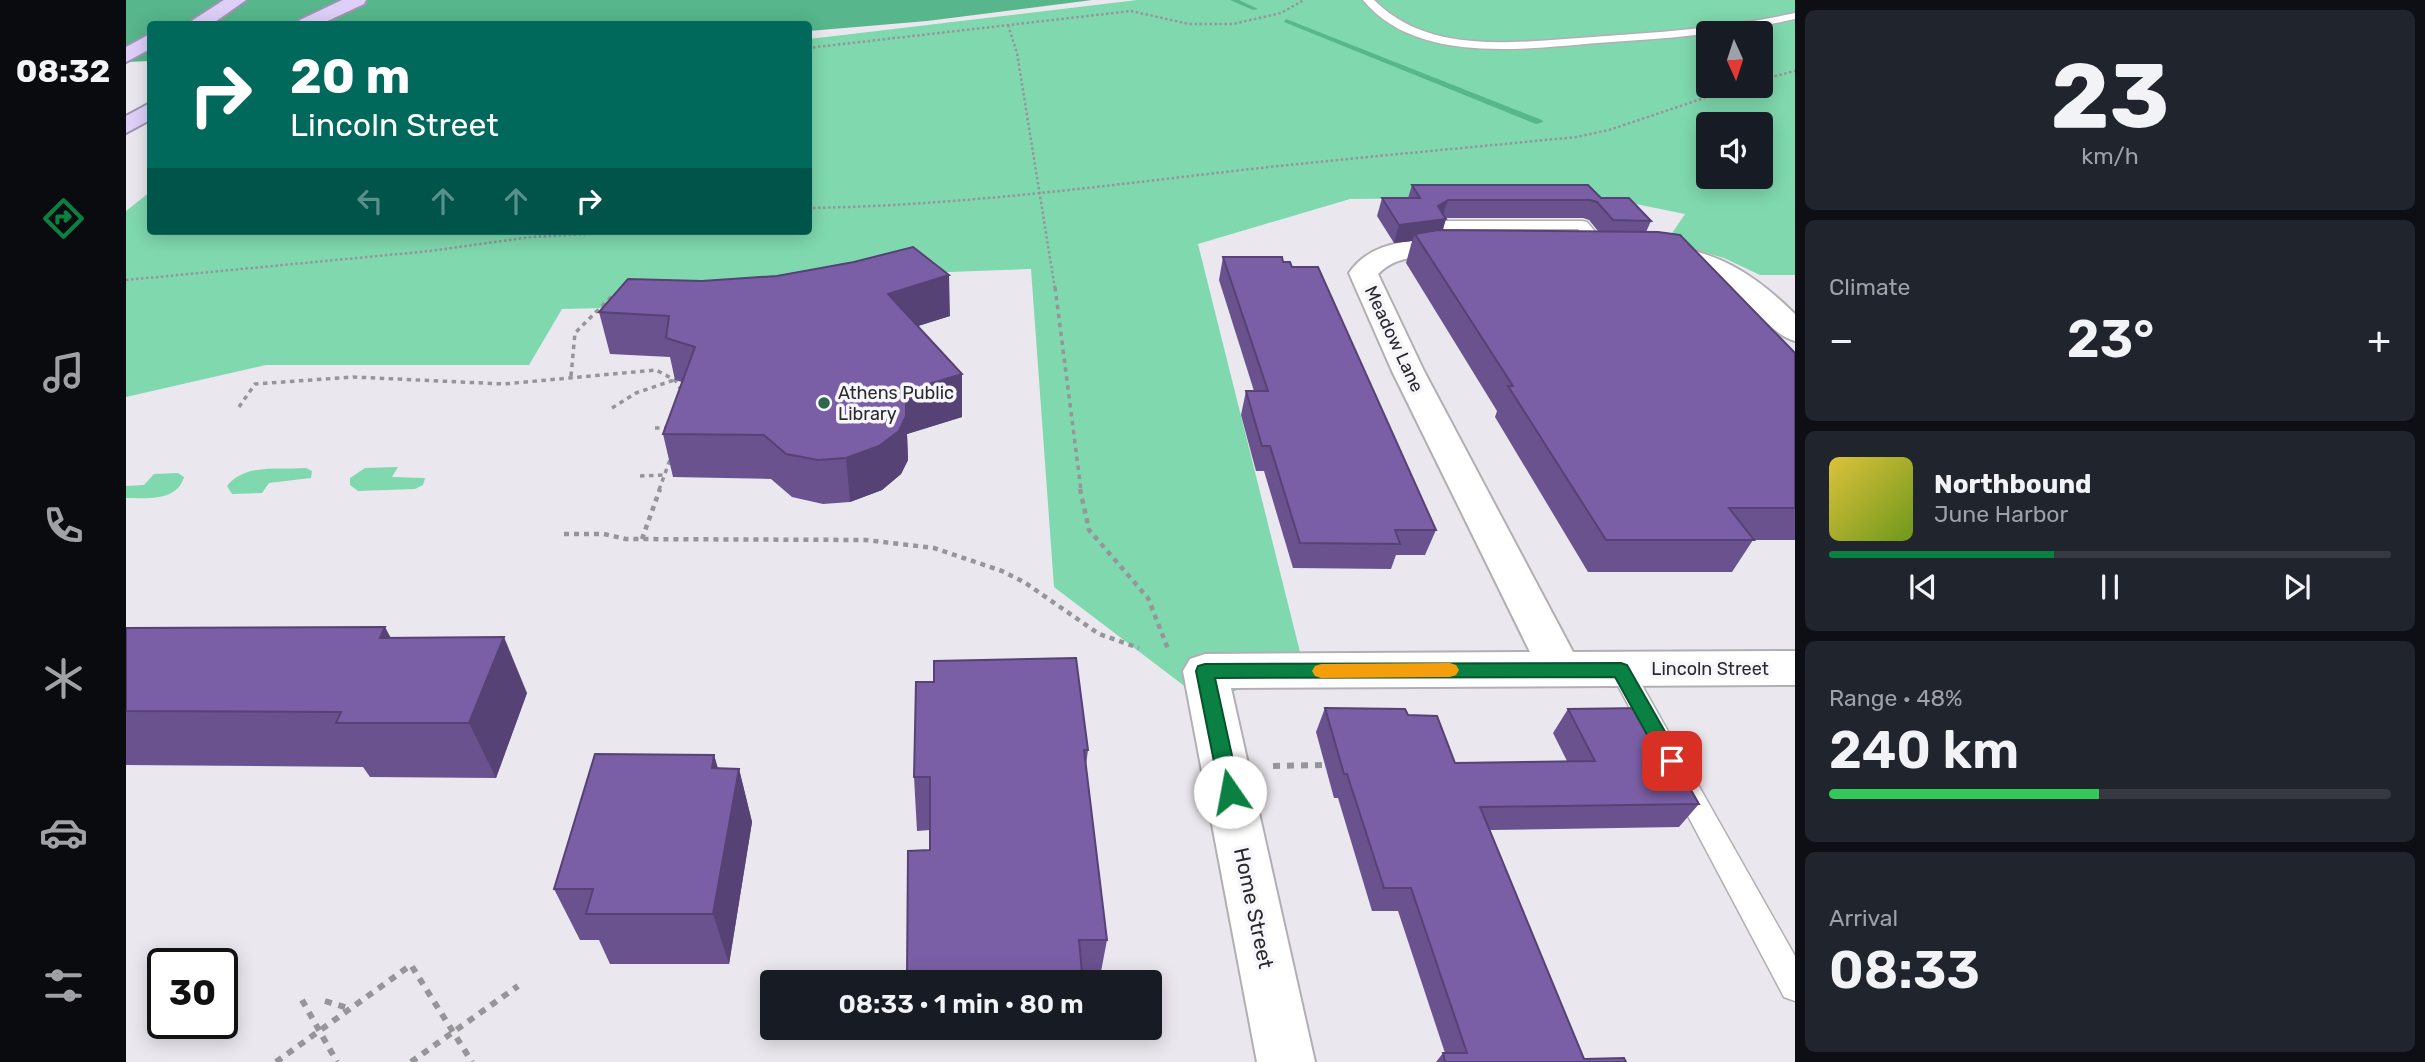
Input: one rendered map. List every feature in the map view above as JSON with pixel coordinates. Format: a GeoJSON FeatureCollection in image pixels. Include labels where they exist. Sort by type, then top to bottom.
{"type":"FeatureCollection","features":[{"type":"Feature","properties":{"kind":"highway"},"geometry":{"type":"LineString","coordinates":[[191,21],[206,0]]}},
{"type":"Feature","properties":{"kind":"highway"},"geometry":{"type":"LineString","coordinates":[[191,21],[237,0]]}},
{"type":"Feature","properties":{"kind":"highway"},"geometry":{"type":"LineString","coordinates":[[289,21],[328,0]]}},
{"type":"Feature","properties":{"kind":"highway"},"geometry":{"type":"LineString","coordinates":[[313,21],[357,0]]}},
{"type":"Feature","properties":{"kind":"highway"},"geometry":{"type":"LineString","coordinates":[[126,56],[147,42]]}},
{"type":"Feature","properties":{"kind":"highway"},"geometry":{"type":"LineString","coordinates":[[126,70],[147,58]]}},
{"type":"Feature","properties":{"kind":"street","name":"Meadow Lane"},"geometry":{"type":"LineString","coordinates":[[1561,670],[1408,371],[1363,273],[1381,256],[1429,248],[1602,249],[1675,253],[1725,269],[1749,286],[1795,332]]}},
{"type":"Feature","properties":{"kind":"street","name":"Lincoln Street"},"geometry":{"type":"LineString","coordinates":[[1187,662],[1561,670],[1795,668]]}},
{"type":"Feature","properties":{"kind":"street","name":"Home Street"},"geometry":{"type":"LineString","coordinates":[[1187,662],[1286,1062]]}},
{"type":"Feature","properties":{"kind":"lane"},"geometry":{"type":"LineString","coordinates":[[1368,0],[1387,18],[1408,29],[1436,38],[1486,46],[1668,35],[1744,26],[1795,16]]}},
{"type":"Feature","properties":{"kind":"lane"},"geometry":{"type":"LineString","coordinates":[[1621,670],[1795,986]]}},
{"type":"Feature","properties":{"kind":"path"},"geometry":{"type":"LineString","coordinates":[[812,48],[1131,11],[1147,12],[1186,23],[1224,24],[1289,9],[1304,0]]}},
{"type":"Feature","properties":{"kind":"path"},"geometry":{"type":"LineString","coordinates":[[1008,25],[1017,53],[1041,193],[1080,487],[1089,530],[1148,598],[1187,662]]}},
{"type":"Feature","properties":{"kind":"path"},"geometry":{"type":"LineString","coordinates":[[1773,77],[1795,71]]}},
{"type":"Feature","properties":{"kind":"path"},"geometry":{"type":"LineString","coordinates":[[812,208],[952,203],[1576,138],[1609,130],[1704,98]]}},
{"type":"Feature","properties":{"kind":"path"},"geometry":{"type":"LineString","coordinates":[[126,280],[571,235]]}},
{"type":"Feature","properties":{"kind":"path"},"geometry":{"type":"LineString","coordinates":[[570,376],[575,333],[612,296]]}},
{"type":"Feature","properties":{"kind":"path"},"geometry":{"type":"LineString","coordinates":[[239,407],[256,384],[353,377],[504,384],[656,370],[675,380],[677,387],[688,396]]}},
{"type":"Feature","properties":{"kind":"path"},"geometry":{"type":"LineString","coordinates":[[612,408],[636,393],[675,380]]}},
{"type":"Feature","properties":{"kind":"path"},"geometry":{"type":"LineString","coordinates":[[654,428],[681,428]]}},
{"type":"Feature","properties":{"kind":"path"},"geometry":{"type":"LineString","coordinates":[[642,539],[673,452]]}},
{"type":"Feature","properties":{"kind":"path"},"geometry":{"type":"LineString","coordinates":[[640,477],[664,475]]}},
{"type":"Feature","properties":{"kind":"path"},"geometry":{"type":"LineString","coordinates":[[564,534],[598,533],[613,538],[642,539],[866,540],[934,548],[1013,576],[1099,634],[1139,648]]}},
{"type":"Feature","properties":{"kind":"path"},"geometry":{"type":"LineString","coordinates":[[1261,766],[1325,765]]}},
{"type":"Feature","properties":{"kind":"path"},"geometry":{"type":"LineString","coordinates":[[276,1062],[411,965],[472,1062]]}},
{"type":"Feature","properties":{"kind":"path"},"geometry":{"type":"LineString","coordinates":[[411,1062],[518,986]]}},
{"type":"Feature","properties":{"kind":"path"},"geometry":{"type":"LineString","coordinates":[[302,1000],[337,1062]]}},
{"type":"Feature","properties":{"kind":"path"},"geometry":{"type":"LineString","coordinates":[[325,1001],[351,1009]]}},
{"type":"Feature","properties":{"kind":"shaded area"},"geometry":{"type":"Polygon","coordinates":[[[126,0],[1092,0],[927,21],[812,31],[812,21],[147,21],[147,61],[126,62],[126,0]]]}},
{"type":"Feature","properties":{"kind":"shaded area"},"geometry":{"type":"Polygon","coordinates":[[[1137,0],[1795,0],[1795,275],[1760,275],[1724,258],[1666,242],[1685,214],[1601,197],[1350,199],[1198,244],[1301,656],[1235,691],[1187,688],[1054,587],[1031,269],[921,273],[734,305],[562,309],[529,365],[266,365],[126,397],[126,211],[147,194],[147,235],[812,235],[812,39],[1137,0]]]}},
{"type":"Feature","properties":{"kind":"shaded area"},"geometry":{"type":"Polygon","coordinates":[[[398,467],[392,477],[425,478],[423,485],[415,489],[358,491],[350,485],[350,478],[365,468],[398,467]]]}},
{"type":"Feature","properties":{"kind":"shaded area"},"geometry":{"type":"Polygon","coordinates":[[[306,468],[312,471],[311,478],[269,483],[262,493],[232,494],[227,486],[234,479],[253,471],[306,468]]]}},
{"type":"Feature","properties":{"kind":"shaded area"},"geometry":{"type":"Polygon","coordinates":[[[178,473],[184,477],[175,491],[168,495],[126,498],[126,486],[144,485],[154,474],[178,473]]]}},
{"type":"Feature","properties":{"kind":"building"},"geometry":{"type":"Polygon","coordinates":[[[1412,185],[1588,185],[1601,198],[1629,198],[1651,221],[1613,220],[1597,202],[1590,200],[1448,200],[1438,206],[1446,219],[1399,225],[1382,198],[1420,198],[1412,185]]]}},
{"type":"Feature","properties":{"kind":"building"},"geometry":{"type":"Polygon","coordinates":[[[1438,230],[1658,232],[1680,235],[1795,353],[1795,508],[1729,508],[1754,540],[1606,540],[1508,386],[1513,386],[1415,234],[1438,230]]]}},
{"type":"Feature","properties":{"kind":"building","name":"Athens Public Library"},"geometry":{"type":"Polygon","coordinates":[[[913,247],[949,275],[888,294],[962,374],[906,391],[906,416],[899,431],[879,446],[846,458],[818,460],[786,454],[764,435],[663,434],[695,347],[666,338],[669,316],[599,312],[628,279],[702,281],[777,276],[854,262],[913,247]]]}},
{"type":"Feature","properties":{"kind":"building"},"geometry":{"type":"Polygon","coordinates":[[[1223,257],[1282,257],[1283,262],[1290,262],[1292,267],[1318,267],[1436,530],[1395,530],[1400,544],[1300,543],[1270,446],[1262,446],[1246,391],[1268,391],[1223,257]]]}},
{"type":"Feature","properties":{"kind":"building"},"geometry":{"type":"Polygon","coordinates":[[[385,627],[380,638],[504,637],[469,723],[336,723],[341,712],[126,711],[126,628],[385,627]]]}},
{"type":"Feature","properties":{"kind":"building"},"geometry":{"type":"Polygon","coordinates":[[[1076,658],[1088,750],[1084,750],[1107,940],[1079,940],[1082,970],[907,970],[908,851],[930,850],[930,777],[914,777],[916,682],[934,682],[934,661],[1076,658]]]}},
{"type":"Feature","properties":{"kind":"building"},"geometry":{"type":"Polygon","coordinates":[[[1325,708],[1405,709],[1408,715],[1437,716],[1455,763],[1595,761],[1568,709],[1644,708],[1699,804],[1480,807],[1584,1059],[1624,1058],[1626,1062],[1445,1062],[1443,1053],[1467,1053],[1411,888],[1384,888],[1347,774],[1344,774],[1325,708]]]}},
{"type":"Feature","properties":{"kind":"building"},"geometry":{"type":"Polygon","coordinates":[[[595,754],[714,755],[712,768],[739,769],[713,914],[586,914],[593,889],[554,889],[595,754]]]}},
{"type":"Feature","properties":{"kind":"waterway"},"geometry":{"type":"LineString","coordinates":[[1233,0],[1255,9]]}},
{"type":"Feature","properties":{"kind":"waterway"},"geometry":{"type":"LineString","coordinates":[[1286,21],[1539,122]]}},
{"type":"Feature","properties":{"kind":"slow traffic"},"geometry":{"type":"LineString","coordinates":[[1321,671],[1450,670]]}},
{"type":"Feature","properties":{"kind":"place","name":"Athens Public Library"},"geometry":{"type":"Point","coordinates":[824,403]}},
{"type":"Feature","properties":{"kind":"route"},"geometry":{"type":"LineString","coordinates":[[1230,792],[1205,671],[1621,670],[1672,761]]}}]}
